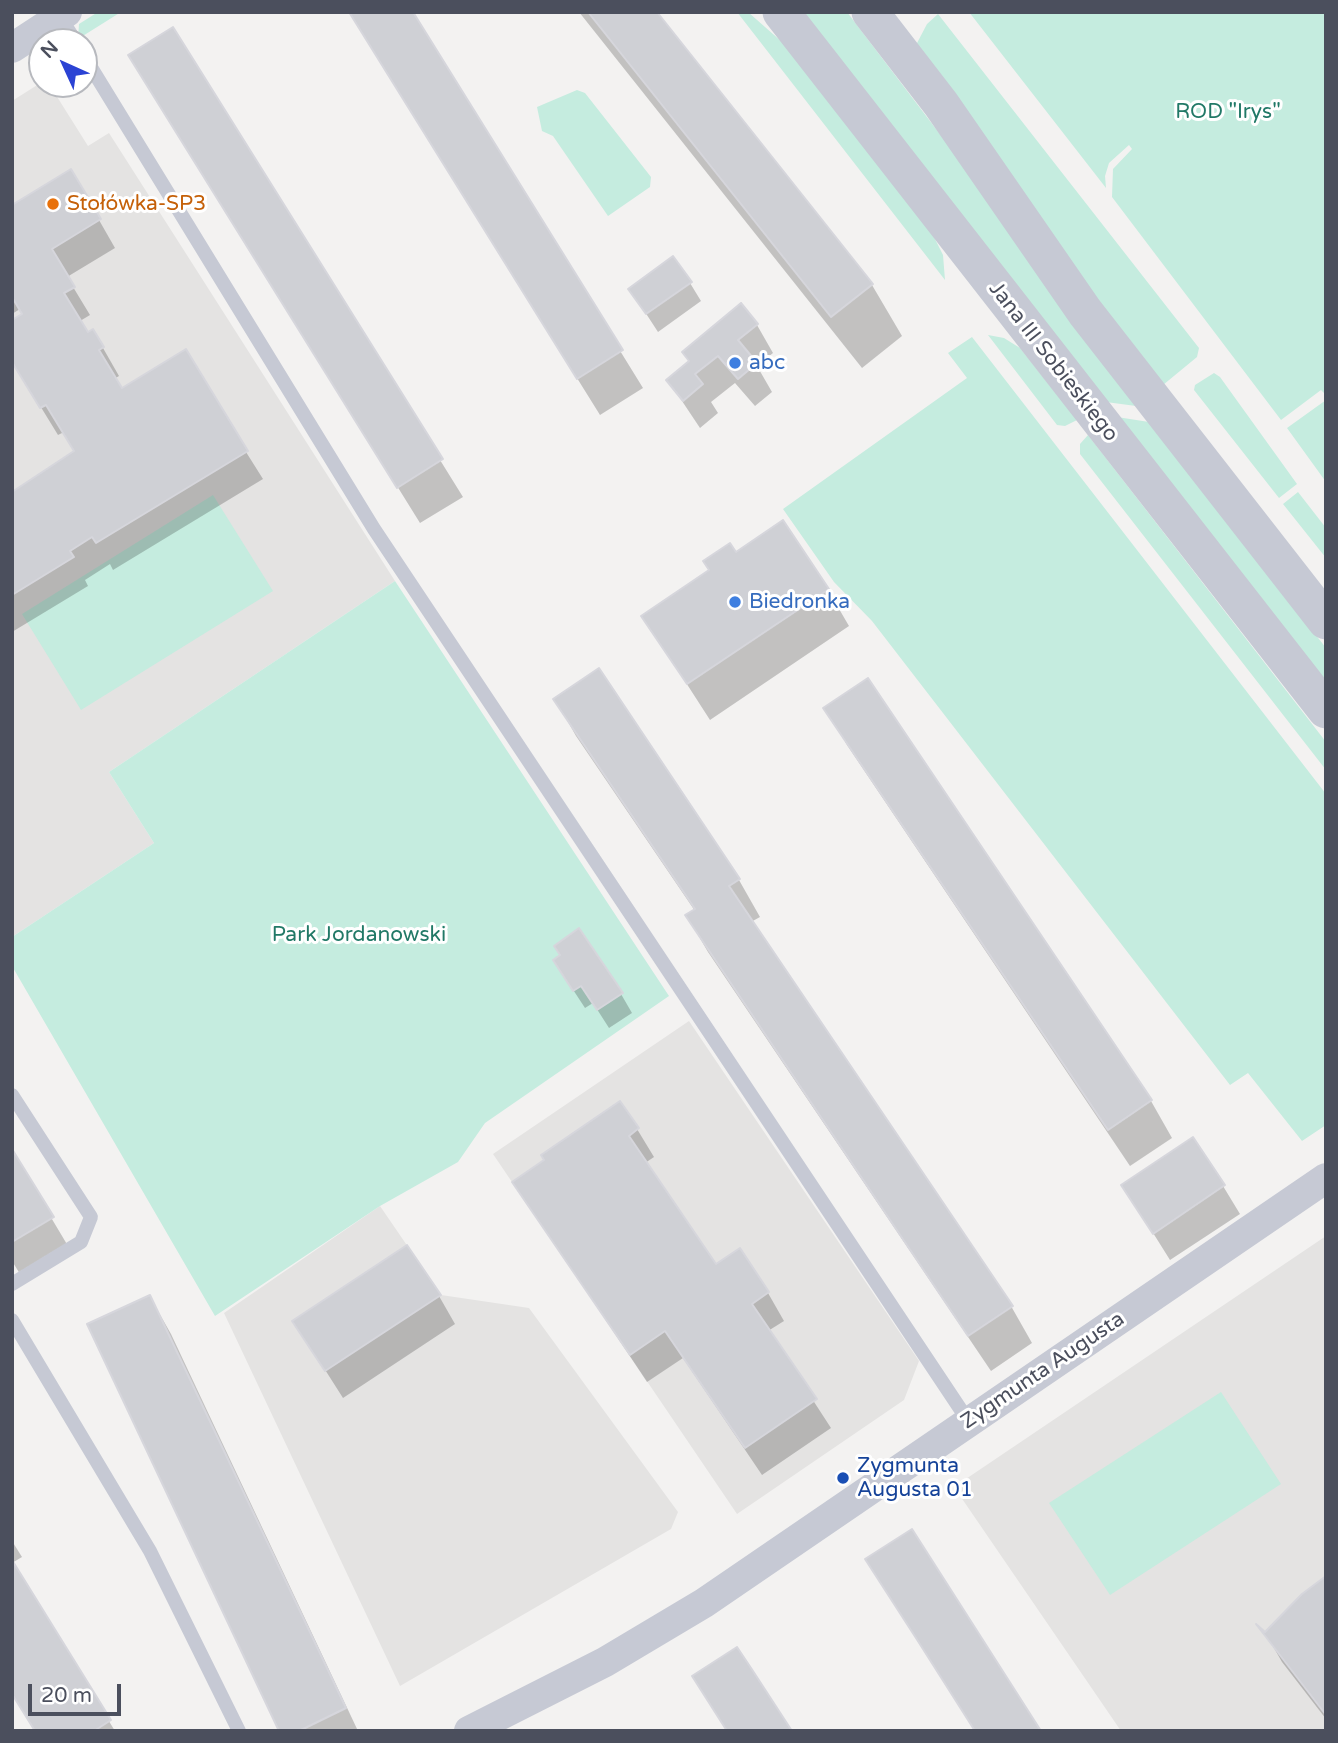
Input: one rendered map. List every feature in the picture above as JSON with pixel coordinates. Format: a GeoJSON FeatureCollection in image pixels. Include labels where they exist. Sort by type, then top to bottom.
{"type":"FeatureCollection","features":[{"type":"Feature","properties":{"kind":"street","name":"Jana III Sobieskiego"},"geometry":{"type":"LineString","coordinates":[[781,12],[1326,710]]}},
{"type":"Feature","properties":{"kind":"street"},"geometry":{"type":"LineString","coordinates":[[870,12],[941,104],[1085,312],[1326,621]]}},
{"type":"Feature","properties":{"kind":"street"},"geometry":{"type":"LineString","coordinates":[[12,48],[63,15]]}},
{"type":"Feature","properties":{"kind":"street","name":"Zygmunta Augusta"},"geometry":{"type":"LineString","coordinates":[[469,1731],[605,1662],[705,1603],[1326,1178]]}},
{"type":"Feature","properties":{"kind":"lane"},"geometry":{"type":"LineString","coordinates":[[98,79],[368,521],[969,1422]]}},
{"type":"Feature","properties":{"kind":"lane"},"geometry":{"type":"LineString","coordinates":[[12,1095],[91,1217],[81,1242],[12,1284]]}},
{"type":"Feature","properties":{"kind":"lane"},"geometry":{"type":"LineString","coordinates":[[12,1320],[150,1551],[239,1731]]}},
{"type":"Feature","properties":{"kind":"shaded area"},"geometry":{"type":"Polygon","coordinates":[[[28,91],[28,98],[58,98],[88,146],[109,133],[395,581],[109,772],[154,843],[12,937],[12,101],[28,91]]]}},
{"type":"Feature","properties":{"kind":"shaded area"},"geometry":{"type":"Polygon","coordinates":[[[689,1021],[919,1361],[904,1400],[737,1514],[493,1154],[689,1021]]]}},
{"type":"Feature","properties":{"kind":"shaded area"},"geometry":{"type":"Polygon","coordinates":[[[380,1206],[441,1295],[529,1308],[678,1512],[671,1529],[400,1686],[224,1313],[380,1206]]]}},
{"type":"Feature","properties":{"kind":"shaded area"},"geometry":{"type":"Polygon","coordinates":[[[1326,1236],[1326,1731],[1121,1731],[954,1487],[1326,1236]]]}},
{"type":"Feature","properties":{"kind":"green space"},"geometry":{"type":"Polygon","coordinates":[[[98,12],[121,12],[96,28],[79,28],[79,24],[98,12]]]}},
{"type":"Feature","properties":{"kind":"green space"},"geometry":{"type":"Polygon","coordinates":[[[737,12],[748,12],[782,42],[930,229],[943,255],[945,280],[737,12]]]}},
{"type":"Feature","properties":{"kind":"green space"},"geometry":{"type":"Polygon","coordinates":[[[803,12],[847,12],[952,150],[1070,321],[1136,406],[1106,402],[803,12]]]}},
{"type":"Feature","properties":{"kind":"green space","name":"ROD \"Irys\""},"geometry":{"type":"Polygon","coordinates":[[[969,12],[1326,12],[1326,395],[1321,390],[1281,420],[1112,197],[1113,169],[1132,149],[1129,145],[1109,163],[1105,176],[1106,188],[969,12]]]}},
{"type":"Feature","properties":{"kind":"green space"},"geometry":{"type":"Polygon","coordinates":[[[938,14],[1199,348],[1197,357],[1163,385],[1096,299],[916,45],[927,24],[938,14]]]}},
{"type":"Feature","properties":{"kind":"green space"},"geometry":{"type":"Polygon","coordinates":[[[577,90],[585,93],[651,177],[650,187],[608,216],[553,136],[542,131],[537,107],[577,90]]]}},
{"type":"Feature","properties":{"kind":"green space"},"geometry":{"type":"Polygon","coordinates":[[[988,335],[1004,338],[1020,348],[1077,420],[1065,426],[1057,425],[988,335]]]}},
{"type":"Feature","properties":{"kind":"green space"},"geometry":{"type":"Polygon","coordinates":[[[972,337],[1326,794],[1326,1125],[1302,1141],[1248,1073],[1230,1085],[872,621],[834,582],[783,509],[967,378],[948,353],[972,337]]]}},
{"type":"Feature","properties":{"kind":"green space"},"geometry":{"type":"Polygon","coordinates":[[[1214,373],[1220,377],[1297,484],[1279,498],[1194,390],[1195,385],[1214,373]]]}},
{"type":"Feature","properties":{"kind":"green space"},"geometry":{"type":"Polygon","coordinates":[[[1326,400],[1326,482],[1287,428],[1326,400]]]}},
{"type":"Feature","properties":{"kind":"green space"},"geometry":{"type":"Polygon","coordinates":[[[1117,417],[1149,422],[1326,648],[1326,683],[1117,417]]]}},
{"type":"Feature","properties":{"kind":"green space"},"geometry":{"type":"Polygon","coordinates":[[[1088,435],[1326,742],[1326,770],[1080,454],[1080,444],[1088,435]]]}},
{"type":"Feature","properties":{"kind":"green space"},"geometry":{"type":"Polygon","coordinates":[[[1298,492],[1326,528],[1326,558],[1283,504],[1298,492]]]}},
{"type":"Feature","properties":{"kind":"green space"},"geometry":{"type":"Polygon","coordinates":[[[213,495],[273,591],[81,710],[22,614],[213,495]]]}},
{"type":"Feature","properties":{"kind":"green space","name":"Park Jordanowski"},"geometry":{"type":"Polygon","coordinates":[[[395,581],[669,996],[485,1123],[458,1162],[380,1206],[215,1316],[12,966],[12,937],[154,843],[109,772],[395,581]]]}},
{"type":"Feature","properties":{"kind":"green space"},"geometry":{"type":"Polygon","coordinates":[[[1221,1392],[1281,1484],[1110,1595],[1049,1503],[1221,1392]]]}},
{"type":"Feature","properties":{"kind":"building"},"geometry":{"type":"Polygon","coordinates":[[[349,12],[413,12],[623,350],[577,379],[349,12]]]}},
{"type":"Feature","properties":{"kind":"building"},"geometry":{"type":"Polygon","coordinates":[[[588,12],[657,12],[873,284],[831,317],[588,12]]]}},
{"type":"Feature","properties":{"kind":"building"},"geometry":{"type":"Polygon","coordinates":[[[173,27],[443,459],[397,488],[128,55],[173,27]]]}},
{"type":"Feature","properties":{"kind":"building"},"geometry":{"type":"Polygon","coordinates":[[[71,169],[101,219],[52,249],[75,287],[64,293],[88,332],[93,329],[104,347],[99,350],[122,388],[186,349],[248,451],[96,543],[92,537],[70,551],[74,557],[12,595],[12,492],[74,451],[46,405],[40,408],[12,362],[12,320],[22,314],[12,297],[12,205],[71,169]]]}},
{"type":"Feature","properties":{"kind":"building"},"geometry":{"type":"Polygon","coordinates":[[[673,256],[692,282],[646,314],[628,289],[673,256]]]}},
{"type":"Feature","properties":{"kind":"building"},"geometry":{"type":"Polygon","coordinates":[[[741,303],[758,324],[738,340],[757,363],[738,379],[718,356],[695,374],[703,384],[683,401],[666,380],[689,361],[682,352],[741,303]]]}},
{"type":"Feature","properties":{"kind":"building","name":"Biedronka"},"geometry":{"type":"Polygon","coordinates":[[[783,520],[829,589],[687,684],[641,616],[709,570],[703,561],[730,543],[736,552],[783,520]]]}},
{"type":"Feature","properties":{"kind":"building"},"geometry":{"type":"Polygon","coordinates":[[[599,668],[740,879],[729,886],[1013,1306],[968,1336],[685,915],[695,909],[553,699],[599,668]]]}},
{"type":"Feature","properties":{"kind":"building"},"geometry":{"type":"Polygon","coordinates":[[[868,678],[1152,1100],[1108,1130],[823,708],[868,678]]]}},
{"type":"Feature","properties":{"kind":"building"},"geometry":{"type":"Polygon","coordinates":[[[579,928],[623,993],[597,1010],[581,986],[573,991],[553,960],[560,955],[554,946],[579,928]]]}},
{"type":"Feature","properties":{"kind":"building"},"geometry":{"type":"Polygon","coordinates":[[[620,1101],[639,1128],[629,1136],[716,1264],[740,1248],[769,1292],[752,1304],[817,1399],[745,1448],[665,1331],[630,1355],[512,1182],[544,1160],[541,1155],[620,1101]]]}},
{"type":"Feature","properties":{"kind":"building"},"geometry":{"type":"Polygon","coordinates":[[[1193,1137],[1225,1185],[1153,1234],[1121,1185],[1193,1137]]]}},
{"type":"Feature","properties":{"kind":"building"},"geometry":{"type":"Polygon","coordinates":[[[12,1149],[54,1217],[12,1242],[12,1149]]]}},
{"type":"Feature","properties":{"kind":"building"},"geometry":{"type":"Polygon","coordinates":[[[407,1245],[441,1295],[325,1371],[292,1321],[407,1245]]]}},
{"type":"Feature","properties":{"kind":"building"},"geometry":{"type":"Polygon","coordinates":[[[150,1295],[346,1708],[299,1731],[279,1731],[87,1324],[150,1295]]]}},
{"type":"Feature","properties":{"kind":"building"},"geometry":{"type":"Polygon","coordinates":[[[912,1529],[1041,1731],[975,1731],[865,1559],[912,1529]]]}},
{"type":"Feature","properties":{"kind":"building"},"geometry":{"type":"Polygon","coordinates":[[[12,1560],[111,1720],[94,1731],[35,1731],[12,1694],[12,1560]]]}},
{"type":"Feature","properties":{"kind":"building"},"geometry":{"type":"Polygon","coordinates":[[[1326,1576],[1326,1715],[1256,1624],[1265,1632],[1302,1594],[1326,1576]]]}},
{"type":"Feature","properties":{"kind":"building"},"geometry":{"type":"Polygon","coordinates":[[[737,1647],[792,1731],[727,1731],[692,1676],[737,1647]]]}},
{"type":"Feature","properties":{"kind":"place","name":"Stołówka-SP3"},"geometry":{"type":"Point","coordinates":[53,204]}},
{"type":"Feature","properties":{"kind":"place","name":"abc"},"geometry":{"type":"Point","coordinates":[735,363]}},
{"type":"Feature","properties":{"kind":"place","name":"Biedronka"},"geometry":{"type":"Point","coordinates":[735,602]}},
{"type":"Feature","properties":{"kind":"place","name":"Zygmunta Augusta 01"},"geometry":{"type":"Point","coordinates":[843,1478]}}]}
